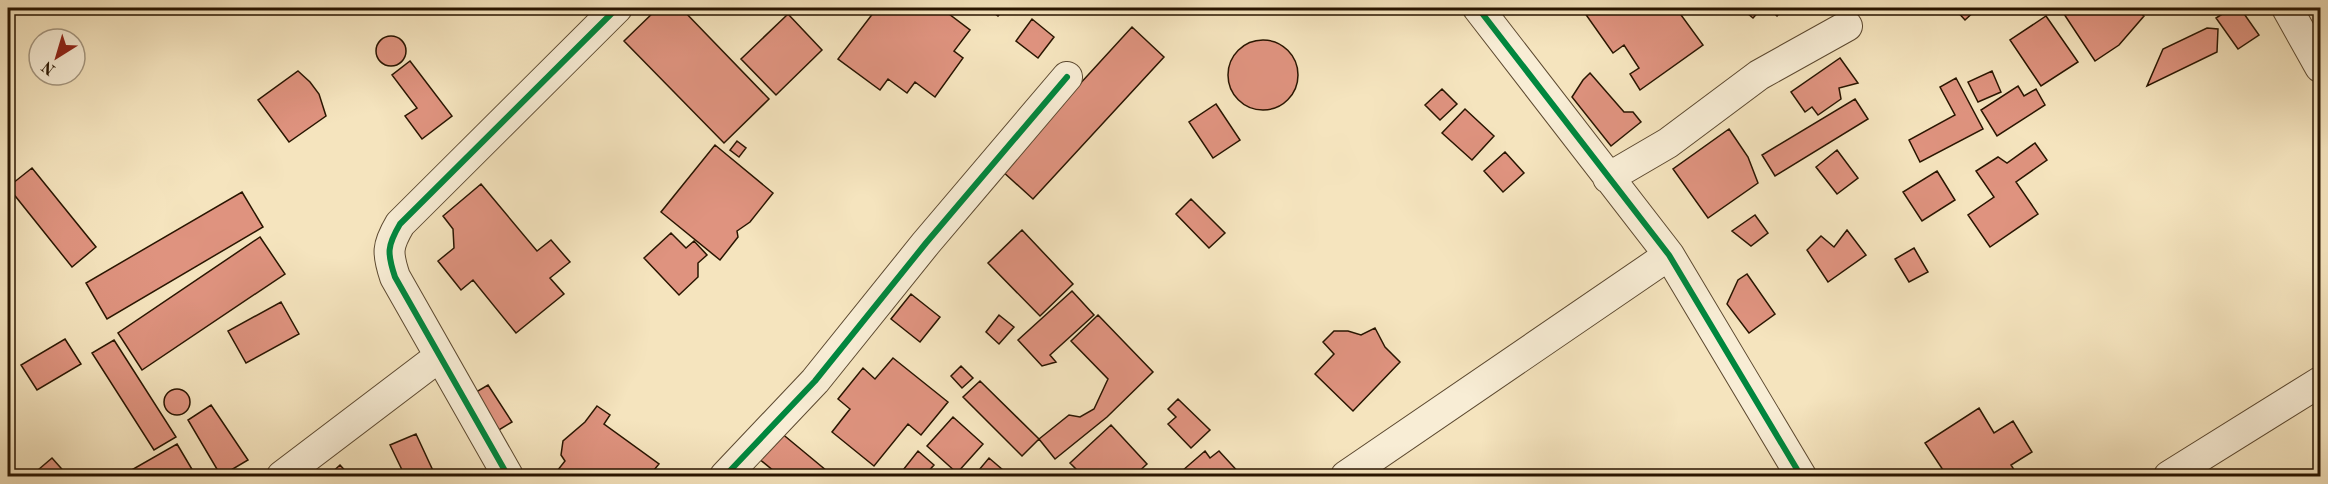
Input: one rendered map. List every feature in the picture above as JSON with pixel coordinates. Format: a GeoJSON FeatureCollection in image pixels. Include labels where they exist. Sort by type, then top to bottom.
{"type":"FeatureCollection","features":[{"type":"Feature","properties":{"kind":"street"},"geometry":{"type":"LineString","coordinates":[[508,477],[395,277],[389,259],[389,245],[400,225],[617,8]]}},
{"type":"Feature","properties":{"kind":"street"},"geometry":{"type":"LineString","coordinates":[[1478,8],[1669,255],[1801,477]]}},
{"type":"Feature","properties":{"kind":"street"},"geometry":{"type":"LineString","coordinates":[[2288,8],[2320,67]]}},
{"type":"Feature","properties":{"kind":"street"},"geometry":{"type":"LineString","coordinates":[[1608,178],[1668,143],[1759,75],[1847,26]]}},
{"type":"Feature","properties":{"kind":"street"},"geometry":{"type":"LineString","coordinates":[[725,477],[815,381],[926,243],[1067,77]]}},
{"type":"Feature","properties":{"kind":"street"},"geometry":{"type":"LineString","coordinates":[[1346,477],[1669,255]]}},
{"type":"Feature","properties":{"kind":"street"},"geometry":{"type":"LineString","coordinates":[[282,477],[440,356]]}},
{"type":"Feature","properties":{"kind":"street"},"geometry":{"type":"LineString","coordinates":[[2169,477],[2320,382]]}},
{"type":"Feature","properties":{"kind":"building"},"geometry":{"type":"Polygon","coordinates":[[[658,8],[681,8],[769,99],[724,143],[624,41],[658,8]]]}},
{"type":"Feature","properties":{"kind":"building"},"geometry":{"type":"Polygon","coordinates":[[[877,8],[941,8],[970,30],[954,51],[963,58],[935,97],[915,82],[907,93],[888,79],[880,90],[838,59],[877,8]]]}},
{"type":"Feature","properties":{"kind":"building"},"geometry":{"type":"Polygon","coordinates":[[[987,8],[1005,8],[998,16],[987,8]]]}},
{"type":"Feature","properties":{"kind":"building"},"geometry":{"type":"Polygon","coordinates":[[[1676,8],[1703,45],[1640,90],[1630,74],[1639,68],[1624,45],[1613,53],[1582,9],[1676,8]]]}},
{"type":"Feature","properties":{"kind":"building"},"geometry":{"type":"Polygon","coordinates":[[[1741,8],[1762,8],[1753,18],[1741,8]]]}},
{"type":"Feature","properties":{"kind":"building"},"geometry":{"type":"Polygon","coordinates":[[[1768,8],[1784,8],[1777,16],[1768,8]]]}},
{"type":"Feature","properties":{"kind":"building"},"geometry":{"type":"Polygon","coordinates":[[[1954,8],[1978,8],[1965,20],[1954,8]]]}},
{"type":"Feature","properties":{"kind":"building"},"geometry":{"type":"Polygon","coordinates":[[[2060,8],[2136,8],[2144,16],[2119,45],[2095,61],[2060,8]]]}},
{"type":"Feature","properties":{"kind":"building"},"geometry":{"type":"Polygon","coordinates":[[[2232,8],[2240,8],[2259,35],[2238,49],[2216,18],[2232,8]]]}},
{"type":"Feature","properties":{"kind":"building"},"geometry":{"type":"Polygon","coordinates":[[[788,14],[822,50],[776,95],[741,59],[788,14]]]}},
{"type":"Feature","properties":{"kind":"building"},"geometry":{"type":"Polygon","coordinates":[[[2046,16],[2078,62],[2041,86],[2010,40],[2046,16]]]}},
{"type":"Feature","properties":{"kind":"building"},"geometry":{"type":"Polygon","coordinates":[[[1032,19],[1054,37],[1038,58],[1016,41],[1032,19]]]}},
{"type":"Feature","properties":{"kind":"building"},"geometry":{"type":"Polygon","coordinates":[[[1132,27],[1164,57],[1033,199],[1001,170],[1132,27]]]}},
{"type":"Feature","properties":{"kind":"building"},"geometry":{"type":"Polygon","coordinates":[[[2207,28],[2218,29],[2217,52],[2147,86],[2163,49],[2207,28]]]}},
{"type":"Feature","properties":{"kind":"building"},"geometry":{"type":"Polygon","coordinates":[[[391,36],[402,40],[406,51],[402,62],[391,66],[380,62],[376,51],[380,40],[391,36]]]}},
{"type":"Feature","properties":{"kind":"building"},"geometry":{"type":"Polygon","coordinates":[[[1270,40],[1283,46],[1292,55],[1296,61],[1298,75],[1296,89],[1288,100],[1277,108],[1256,110],[1238,100],[1230,89],[1228,68],[1238,50],[1249,42],[1270,40]]]}},
{"type":"Feature","properties":{"kind":"building"},"geometry":{"type":"Polygon","coordinates":[[[1840,58],[1858,83],[1839,88],[1841,99],[1818,115],[1812,107],[1805,112],[1791,92],[1840,58]]]}},
{"type":"Feature","properties":{"kind":"building"},"geometry":{"type":"Polygon","coordinates":[[[410,61],[452,116],[422,139],[405,116],[417,108],[392,75],[410,61]]]}},
{"type":"Feature","properties":{"kind":"building"},"geometry":{"type":"Polygon","coordinates":[[[298,71],[319,94],[326,116],[289,142],[258,100],[298,71]]]}},
{"type":"Feature","properties":{"kind":"building"},"geometry":{"type":"Polygon","coordinates":[[[1992,71],[2001,92],[1978,102],[1968,82],[1992,71]]]}},
{"type":"Feature","properties":{"kind":"building"},"geometry":{"type":"Polygon","coordinates":[[[1590,73],[1624,112],[1633,112],[1641,122],[1611,146],[1572,97],[1590,73]]]}},
{"type":"Feature","properties":{"kind":"building"},"geometry":{"type":"Polygon","coordinates":[[[1956,78],[1983,129],[1920,162],[1909,140],[1955,115],[1940,87],[1956,78]]]}},
{"type":"Feature","properties":{"kind":"building"},"geometry":{"type":"Polygon","coordinates":[[[2018,86],[2024,96],[2036,89],[2045,105],[1997,136],[1981,110],[2018,86]]]}},
{"type":"Feature","properties":{"kind":"building"},"geometry":{"type":"Polygon","coordinates":[[[1442,89],[1457,104],[1440,120],[1425,105],[1442,89]]]}},
{"type":"Feature","properties":{"kind":"building"},"geometry":{"type":"Polygon","coordinates":[[[1855,99],[1868,119],[1775,176],[1762,155],[1855,99]]]}},
{"type":"Feature","properties":{"kind":"building"},"geometry":{"type":"Polygon","coordinates":[[[1216,104],[1240,140],[1213,158],[1189,122],[1216,104]]]}},
{"type":"Feature","properties":{"kind":"building"},"geometry":{"type":"Polygon","coordinates":[[[1465,109],[1494,136],[1472,160],[1442,133],[1465,109]]]}},
{"type":"Feature","properties":{"kind":"building"},"geometry":{"type":"Polygon","coordinates":[[[1729,129],[1748,157],[1758,183],[1708,218],[1673,169],[1729,129]]]}},
{"type":"Feature","properties":{"kind":"building"},"geometry":{"type":"Polygon","coordinates":[[[737,141],[746,148],[739,157],[730,150],[737,141]]]}},
{"type":"Feature","properties":{"kind":"building"},"geometry":{"type":"Polygon","coordinates":[[[2035,143],[2047,160],[2016,182],[2038,214],[1990,247],[1968,215],[1994,197],[1976,171],[1998,157],[2007,163],[2035,143]]]}},
{"type":"Feature","properties":{"kind":"building"},"geometry":{"type":"Polygon","coordinates":[[[715,145],[773,193],[750,222],[737,231],[738,237],[720,260],[661,212],[715,145]]]}},
{"type":"Feature","properties":{"kind":"building"},"geometry":{"type":"Polygon","coordinates":[[[1837,150],[1858,178],[1837,194],[1816,167],[1837,150]]]}},
{"type":"Feature","properties":{"kind":"building"},"geometry":{"type":"Polygon","coordinates":[[[1505,152],[1524,173],[1503,192],[1484,171],[1505,152]]]}},
{"type":"Feature","properties":{"kind":"building"},"geometry":{"type":"Polygon","coordinates":[[[32,168],[96,247],[72,267],[8,187],[32,168]]]}},
{"type":"Feature","properties":{"kind":"building"},"geometry":{"type":"Polygon","coordinates":[[[1937,171],[1955,200],[1922,221],[1903,192],[1937,171]]]}},
{"type":"Feature","properties":{"kind":"building"},"geometry":{"type":"Polygon","coordinates":[[[481,184],[537,251],[551,240],[570,262],[550,278],[564,294],[516,333],[473,280],[461,290],[438,261],[454,248],[453,229],[443,216],[481,184]]]}},
{"type":"Feature","properties":{"kind":"building"},"geometry":{"type":"Polygon","coordinates":[[[242,192],[263,227],[107,319],[86,283],[242,192]]]}},
{"type":"Feature","properties":{"kind":"building"},"geometry":{"type":"Polygon","coordinates":[[[1191,199],[1225,233],[1209,248],[1176,214],[1191,199]]]}},
{"type":"Feature","properties":{"kind":"building"},"geometry":{"type":"Polygon","coordinates":[[[1755,215],[1768,233],[1751,246],[1732,231],[1755,215]]]}},
{"type":"Feature","properties":{"kind":"building"},"geometry":{"type":"Polygon","coordinates":[[[1022,230],[1073,284],[1040,316],[988,263],[1022,230]]]}},
{"type":"Feature","properties":{"kind":"building"},"geometry":{"type":"Polygon","coordinates":[[[1847,230],[1866,255],[1828,282],[1807,250],[1821,236],[1834,247],[1847,230]]]}},
{"type":"Feature","properties":{"kind":"building"},"geometry":{"type":"Polygon","coordinates":[[[671,233],[686,248],[694,241],[707,255],[698,263],[698,277],[679,295],[644,258],[671,233]]]}},
{"type":"Feature","properties":{"kind":"building"},"geometry":{"type":"Polygon","coordinates":[[[260,237],[285,274],[142,370],[118,333],[260,237]]]}},
{"type":"Feature","properties":{"kind":"building"},"geometry":{"type":"Polygon","coordinates":[[[1914,248],[1928,272],[1909,282],[1895,259],[1914,248]]]}},
{"type":"Feature","properties":{"kind":"building"},"geometry":{"type":"Polygon","coordinates":[[[1747,274],[1775,314],[1749,333],[1727,304],[1738,280],[1747,274]]]}},
{"type":"Feature","properties":{"kind":"building"},"geometry":{"type":"Polygon","coordinates":[[[1072,291],[1094,315],[1050,355],[1056,362],[1042,366],[1018,340],[1072,291]]]}},
{"type":"Feature","properties":{"kind":"building"},"geometry":{"type":"Polygon","coordinates":[[[911,294],[940,317],[920,342],[891,319],[911,294]]]}},
{"type":"Feature","properties":{"kind":"building"},"geometry":{"type":"Polygon","coordinates":[[[281,302],[299,334],[246,363],[228,331],[281,302]]]}},
{"type":"Feature","properties":{"kind":"building"},"geometry":{"type":"Polygon","coordinates":[[[999,315],[1014,327],[999,344],[986,332],[999,315]]]}},
{"type":"Feature","properties":{"kind":"building"},"geometry":{"type":"Polygon","coordinates":[[[1098,315],[1153,372],[1107,417],[1055,459],[1039,439],[1069,415],[1080,417],[1094,409],[1108,379],[1071,341],[1098,315]]]}},
{"type":"Feature","properties":{"kind":"building"},"geometry":{"type":"Polygon","coordinates":[[[1375,328],[1385,347],[1400,362],[1353,411],[1315,374],[1334,354],[1323,342],[1334,331],[1348,331],[1361,335],[1375,328]]]}},
{"type":"Feature","properties":{"kind":"building"},"geometry":{"type":"Polygon","coordinates":[[[65,339],[81,364],[37,390],[21,365],[65,339]]]}},
{"type":"Feature","properties":{"kind":"building"},"geometry":{"type":"Polygon","coordinates":[[[114,340],[176,437],[154,450],[92,353],[114,340]]]}},
{"type":"Feature","properties":{"kind":"building"},"geometry":{"type":"Polygon","coordinates":[[[893,358],[948,402],[921,435],[908,424],[874,466],[832,432],[850,409],[838,399],[863,368],[875,379],[893,358]]]}},
{"type":"Feature","properties":{"kind":"building"},"geometry":{"type":"Polygon","coordinates":[[[961,366],[973,378],[962,388],[951,376],[961,366]]]}},
{"type":"Feature","properties":{"kind":"building"},"geometry":{"type":"Polygon","coordinates":[[[980,381],[1039,439],[1022,456],[963,397],[980,381]]]}},
{"type":"Feature","properties":{"kind":"building"},"geometry":{"type":"Polygon","coordinates":[[[488,385],[512,422],[494,433],[471,395],[488,385]]]}},
{"type":"Feature","properties":{"kind":"building"},"geometry":{"type":"Polygon","coordinates":[[[177,389],[186,393],[190,402],[186,411],[177,415],[168,411],[164,402],[168,393],[177,389]]]}},
{"type":"Feature","properties":{"kind":"building"},"geometry":{"type":"Polygon","coordinates":[[[1178,399],[1210,430],[1191,448],[1168,424],[1176,417],[1168,409],[1178,399]]]}},
{"type":"Feature","properties":{"kind":"building"},"geometry":{"type":"Polygon","coordinates":[[[211,405],[248,460],[221,476],[188,420],[211,405]]]}},
{"type":"Feature","properties":{"kind":"building"},"geometry":{"type":"Polygon","coordinates":[[[597,406],[610,415],[604,424],[659,464],[649,476],[641,476],[637,473],[634,476],[565,476],[557,471],[565,461],[561,455],[563,441],[585,422],[597,406]]]}},
{"type":"Feature","properties":{"kind":"building"},"geometry":{"type":"Polygon","coordinates":[[[1979,408],[1994,433],[2013,421],[2032,452],[2011,465],[2018,476],[1947,476],[1925,443],[1979,408]]]}},
{"type":"Feature","properties":{"kind":"building"},"geometry":{"type":"Polygon","coordinates":[[[953,417],[983,444],[957,473],[927,446],[953,417]]]}},
{"type":"Feature","properties":{"kind":"building"},"geometry":{"type":"Polygon","coordinates":[[[1111,425],[1147,464],[1134,476],[1083,476],[1070,463],[1111,425]]]}},
{"type":"Feature","properties":{"kind":"building"},"geometry":{"type":"Polygon","coordinates":[[[780,432],[833,476],[780,476],[758,458],[780,432]]]}},
{"type":"Feature","properties":{"kind":"building"},"geometry":{"type":"Polygon","coordinates":[[[416,434],[435,475],[433,476],[405,476],[390,445],[416,434]]]}},
{"type":"Feature","properties":{"kind":"building"},"geometry":{"type":"Polygon","coordinates":[[[177,444],[196,476],[121,476],[177,444]]]}},
{"type":"Feature","properties":{"kind":"building"},"geometry":{"type":"Polygon","coordinates":[[[918,451],[934,465],[924,476],[911,476],[903,470],[918,451]]]}},
{"type":"Feature","properties":{"kind":"building"},"geometry":{"type":"Polygon","coordinates":[[[1205,451],[1210,458],[1219,451],[1242,476],[1192,476],[1182,471],[1205,451]]]}},
{"type":"Feature","properties":{"kind":"building"},"geometry":{"type":"Polygon","coordinates":[[[52,458],[68,476],[31,476],[52,458]]]}},
{"type":"Feature","properties":{"kind":"building"},"geometry":{"type":"Polygon","coordinates":[[[989,458],[1010,476],[974,476],[989,458]]]}},
{"type":"Feature","properties":{"kind":"building"},"geometry":{"type":"Polygon","coordinates":[[[340,465],[350,476],[328,476],[340,465]]]}},
{"type":"Feature","properties":{"kind":"cycle path"},"geometry":{"type":"LineString","coordinates":[[508,476],[395,277],[390,255],[391,244],[400,224],[617,8]]}},
{"type":"Feature","properties":{"kind":"cycle path"},"geometry":{"type":"LineString","coordinates":[[1478,8],[1669,255],[1801,476]]}},
{"type":"Feature","properties":{"kind":"cycle path"},"geometry":{"type":"LineString","coordinates":[[725,476],[815,381],[926,243],[1067,77]]}}]}
